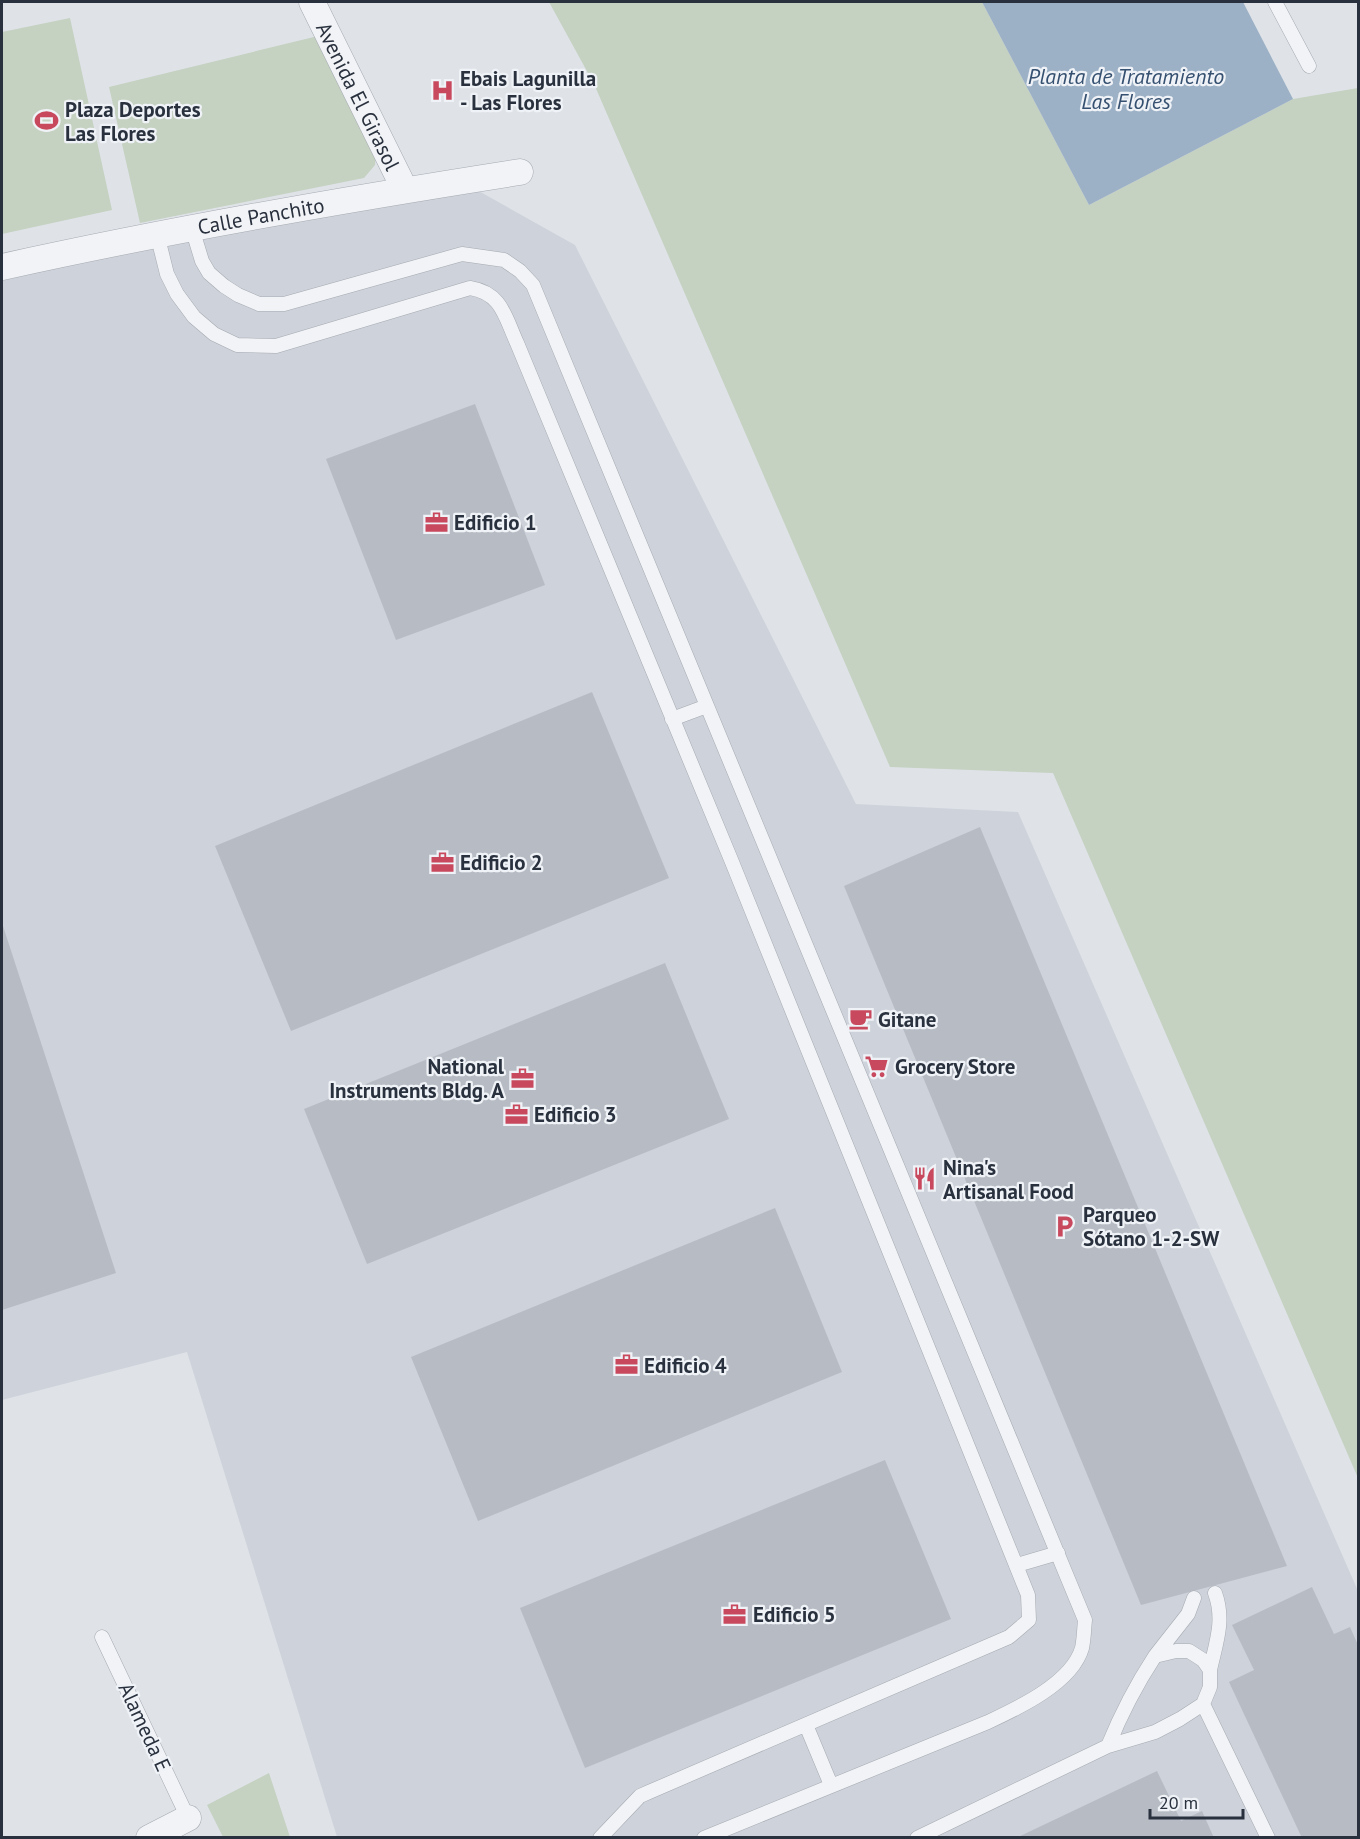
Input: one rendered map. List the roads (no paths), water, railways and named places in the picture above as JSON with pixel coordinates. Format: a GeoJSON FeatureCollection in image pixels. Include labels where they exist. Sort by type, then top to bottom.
{"type":"FeatureCollection","features":[{"type":"Feature","properties":{"kind":"street","name":"Avenida El Girasol"},"geometry":{"type":"LineString","coordinates":[[312,2],[405,190]]}},
{"type":"Feature","properties":{"kind":"street","name":"Calle Panchito"},"geometry":{"type":"LineString","coordinates":[[2,267],[157,234],[520,172]]}},
{"type":"Feature","properties":{"kind":"street"},"geometry":{"type":"LineString","coordinates":[[148,1838],[188,1818]]}},
{"type":"Feature","properties":{"kind":"lane"},"geometry":{"type":"LineString","coordinates":[[1275,2],[1309,66]]}},
{"type":"Feature","properties":{"kind":"lane"},"geometry":{"type":"LineString","coordinates":[[192,228],[202,261],[209,273],[238,295],[259,304],[284,304],[462,254],[504,260],[520,271],[533,285],[1085,1620],[1082,1650],[1065,1676],[1028,1704],[704,1838]]}},
{"type":"Feature","properties":{"kind":"lane"},"geometry":{"type":"LineString","coordinates":[[157,234],[167,274],[177,294],[194,316],[214,334],[237,345],[276,346],[470,288],[483,291],[498,302],[732,862],[1028,1595],[1029,1620],[1009,1637],[640,1796],[600,1838]]}},
{"type":"Feature","properties":{"kind":"lane"},"geometry":{"type":"LineString","coordinates":[[672,719],[707,706]]}},
{"type":"Feature","properties":{"kind":"lane"},"geometry":{"type":"LineString","coordinates":[[1017,1565],[1058,1552]]}},
{"type":"Feature","properties":{"kind":"lane"},"geometry":{"type":"LineString","coordinates":[[917,1838],[942,1832],[1108,1746],[1155,1732],[1203,1704],[1210,1687],[1210,1670],[1220,1625],[1220,1607],[1215,1593]]}},
{"type":"Feature","properties":{"kind":"lane"},"geometry":{"type":"LineString","coordinates":[[1108,1746],[1121,1713],[1155,1656],[1182,1622],[1194,1598]]}},
{"type":"Feature","properties":{"kind":"lane","name":"Alameda E"},"geometry":{"type":"LineString","coordinates":[[102,1637],[188,1818]]}},
{"type":"Feature","properties":{"kind":"lane"},"geometry":{"type":"LineString","coordinates":[[1155,1656],[1176,1651],[1189,1651],[1203,1660],[1210,1670]]}},
{"type":"Feature","properties":{"kind":"lane"},"geometry":{"type":"LineString","coordinates":[[1203,1704],[1268,1838]]}},
{"type":"Feature","properties":{"kind":"lane"},"geometry":{"type":"LineString","coordinates":[[806,1725],[831,1785]]}},
{"type":"Feature","properties":{"kind":"water","name":"Planta de Tratamiento Las Flores"},"geometry":{"type":"Polygon","coordinates":[[[982,2],[1243,2],[1293,99],[1089,205],[982,2]]]}},
{"type":"Feature","properties":{"kind":"place","name":"Ebais Lagunilla - Las Flores"},"geometry":{"type":"Point","coordinates":[442,90]}},
{"type":"Feature","properties":{"kind":"place","name":"Plaza Deportes Las Flores"},"geometry":{"type":"Point","coordinates":[47,121]}},
{"type":"Feature","properties":{"kind":"place","name":"Edificio 1"},"geometry":{"type":"Point","coordinates":[436,522]}},
{"type":"Feature","properties":{"kind":"place","name":"Edificio 2"},"geometry":{"type":"Point","coordinates":[442,862]}},
{"type":"Feature","properties":{"kind":"place","name":"Gitane"},"geometry":{"type":"Point","coordinates":[860,1019]}},
{"type":"Feature","properties":{"kind":"place","name":"Grocery Store"},"geometry":{"type":"Point","coordinates":[877,1066]}},
{"type":"Feature","properties":{"kind":"place","name":"National Instruments Bldg. A"},"geometry":{"type":"Point","coordinates":[522,1078]}},
{"type":"Feature","properties":{"kind":"place","name":"Edificio 3"},"geometry":{"type":"Point","coordinates":[516,1114]}},
{"type":"Feature","properties":{"kind":"place","name":"Nina's Artisanal Food"},"geometry":{"type":"Point","coordinates":[925,1179]}},
{"type":"Feature","properties":{"kind":"place","name":"Parqueo Sótano 1-2-SW"},"geometry":{"type":"Point","coordinates":[1065,1226]}},
{"type":"Feature","properties":{"kind":"place","name":"Edificio 4"},"geometry":{"type":"Point","coordinates":[626,1365]}},
{"type":"Feature","properties":{"kind":"place","name":"Edificio 5"},"geometry":{"type":"Point","coordinates":[735,1614]}}]}
